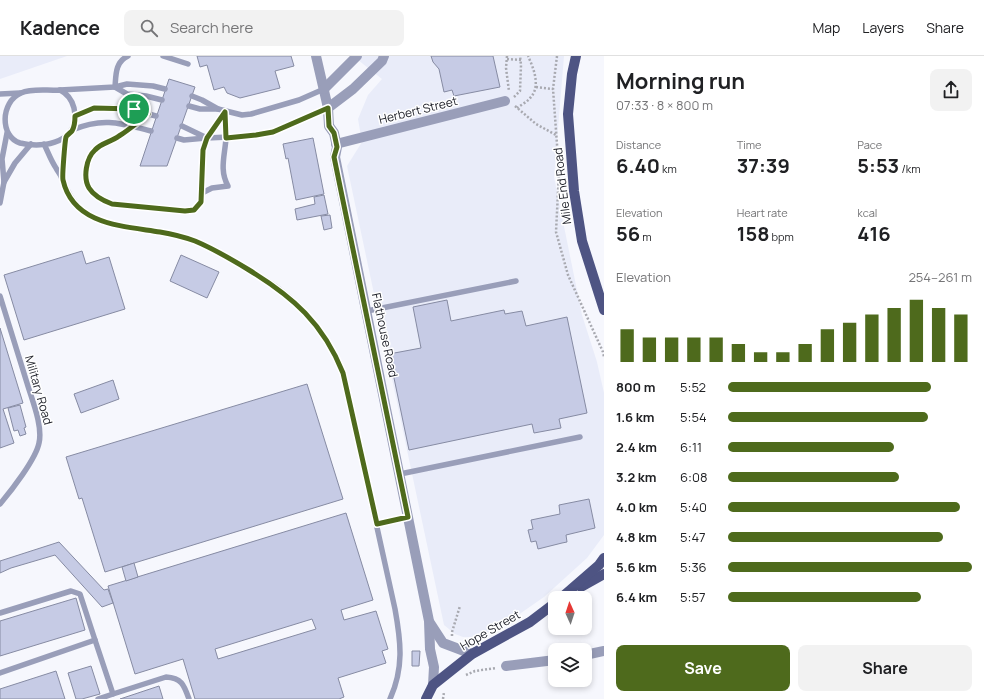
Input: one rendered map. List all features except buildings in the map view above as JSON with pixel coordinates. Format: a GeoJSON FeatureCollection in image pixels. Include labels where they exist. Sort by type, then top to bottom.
{"type":"FeatureCollection","features":[{"type":"Feature","properties":{"kind":"main road","name":"Mile End Road"},"geometry":{"type":"LineString","coordinates":[[576,56],[572,74],[568,114],[574,191],[582,241],[604,310]]}},
{"type":"Feature","properties":{"kind":"main road"},"geometry":{"type":"LineString","coordinates":[[570,591],[599,565],[604,558]]}},
{"type":"Feature","properties":{"kind":"main road"},"geometry":{"type":"LineString","coordinates":[[574,591],[604,574]]}},
{"type":"Feature","properties":{"kind":"main road","name":"Hope Street"},"geometry":{"type":"LineString","coordinates":[[426,699],[433,685],[472,654],[530,622],[548,608]]}},
{"type":"Feature","properties":{"kind":"street","name":"Flathouse Road"},"geometry":{"type":"LineString","coordinates":[[316,56],[328,108],[329,126],[334,133],[337,147],[334,157],[367,311],[429,621]]}},
{"type":"Feature","properties":{"kind":"street"},"geometry":{"type":"LineString","coordinates":[[324,89],[357,56]]}},
{"type":"Feature","properties":{"kind":"street"},"geometry":{"type":"LineString","coordinates":[[328,108],[353,90],[382,61],[384,56]]}},
{"type":"Feature","properties":{"kind":"street","name":"Herbert Street"},"geometry":{"type":"LineString","coordinates":[[336,144],[508,101]]}},
{"type":"Feature","properties":{"kind":"street"},"geometry":{"type":"LineString","coordinates":[[429,621],[443,643],[472,654]]}},
{"type":"Feature","properties":{"kind":"street"},"geometry":{"type":"LineString","coordinates":[[429,621],[430,649],[434,667],[433,685]]}},
{"type":"Feature","properties":{"kind":"street"},"geometry":{"type":"LineString","coordinates":[[592,654],[604,651]]}},
{"type":"Feature","properties":{"kind":"street"},"geometry":{"type":"LineString","coordinates":[[506,666],[548,661]]}},
{"type":"Feature","properties":{"kind":"lane"},"geometry":{"type":"LineString","coordinates":[[115,87],[118,66],[122,60],[128,56]]}},
{"type":"Feature","properties":{"kind":"lane"},"geometry":{"type":"LineString","coordinates":[[163,56],[188,64]]}},
{"type":"Feature","properties":{"kind":"lane"},"geometry":{"type":"LineString","coordinates":[[0,94],[115,87],[127,84],[153,86],[165,89]]}},
{"type":"Feature","properties":{"kind":"lane"},"geometry":{"type":"LineString","coordinates":[[115,87],[128,94],[162,100]]}},
{"type":"Feature","properties":{"kind":"lane"},"geometry":{"type":"LineString","coordinates":[[192,96],[225,112],[242,115],[251,114],[299,100],[324,89]]}},
{"type":"Feature","properties":{"kind":"lane"},"geometry":{"type":"LineString","coordinates":[[21,93],[10,101],[2,114],[7,133],[17,142],[44,144],[59,141],[72,130],[75,123],[75,116],[70,98],[66,93],[60,90]]}},
{"type":"Feature","properties":{"kind":"lane"},"geometry":{"type":"LineString","coordinates":[[189,106],[200,109],[218,109]]}},
{"type":"Feature","properties":{"kind":"lane"},"geometry":{"type":"LineString","coordinates":[[75,116],[94,108],[134,109],[156,116]]}},
{"type":"Feature","properties":{"kind":"lane"},"geometry":{"type":"LineString","coordinates":[[177,138],[184,140],[226,138],[273,132],[328,108]]}},
{"type":"Feature","properties":{"kind":"lane"},"geometry":{"type":"LineString","coordinates":[[148,114],[118,137],[100,146],[94,151],[89,158],[87,168],[89,189],[102,200],[112,204],[173,211],[188,211],[196,208],[201,202],[203,150],[207,138],[225,112]]}},
{"type":"Feature","properties":{"kind":"lane"},"geometry":{"type":"LineString","coordinates":[[202,193],[212,188],[228,186],[224,179],[223,171],[226,138],[225,112]]}},
{"type":"Feature","properties":{"kind":"lane"},"geometry":{"type":"LineString","coordinates":[[72,130],[92,123],[102,122],[132,126],[151,131]]}},
{"type":"Feature","properties":{"kind":"lane"},"geometry":{"type":"LineString","coordinates":[[182,126],[207,138]]}},
{"type":"Feature","properties":{"kind":"lane"},"geometry":{"type":"LineString","coordinates":[[0,203],[4,182],[2,159],[7,133]]}},
{"type":"Feature","properties":{"kind":"lane"},"geometry":{"type":"LineString","coordinates":[[62,178],[66,136]]}},
{"type":"Feature","properties":{"kind":"lane"},"geometry":{"type":"LineString","coordinates":[[4,182],[15,163],[32,144]]}},
{"type":"Feature","properties":{"kind":"lane"},"geometry":{"type":"LineString","coordinates":[[44,144],[70,196],[77,206],[85,213],[112,225],[170,234],[200,244],[236,262],[270,283],[287,296],[308,315],[326,338],[343,373],[395,609],[400,640],[400,670],[390,699]]}},
{"type":"Feature","properties":{"kind":"lane"},"geometry":{"type":"LineString","coordinates":[[367,311],[516,281]]}},
{"type":"Feature","properties":{"kind":"lane","name":"Military Road"},"geometry":{"type":"LineString","coordinates":[[0,296],[36,416],[40,437],[38,448],[28,466],[0,504]]}},
{"type":"Feature","properties":{"kind":"lane"},"geometry":{"type":"LineString","coordinates":[[400,474],[580,437]]}},
{"type":"Feature","properties":{"kind":"lane"},"geometry":{"type":"LineString","coordinates":[[377,524],[408,517]]}},
{"type":"Feature","properties":{"kind":"lane"},"geometry":{"type":"LineString","coordinates":[[0,612],[71,591],[80,594],[113,694]]}},
{"type":"Feature","properties":{"kind":"lane"},"geometry":{"type":"LineString","coordinates":[[0,673],[95,640]]}},
{"type":"Feature","properties":{"kind":"lane"},"geometry":{"type":"LineString","coordinates":[[98,699],[166,677],[174,678],[182,682],[189,699]]}},
{"type":"Feature","properties":{"kind":"path"},"geometry":{"type":"LineString","coordinates":[[508,101],[520,92],[520,56]]}},
{"type":"Feature","properties":{"kind":"path"},"geometry":{"type":"LineString","coordinates":[[517,108],[531,98],[536,87],[528,56]]}},
{"type":"Feature","properties":{"kind":"path"},"geometry":{"type":"LineString","coordinates":[[521,60],[507,58],[507,106],[513,105],[536,124],[556,135]]}},
{"type":"Feature","properties":{"kind":"path"},"geometry":{"type":"LineString","coordinates":[[536,87],[553,89]]}},
{"type":"Feature","properties":{"kind":"path"},"geometry":{"type":"LineString","coordinates":[[452,640],[452,632],[460,606]]}},
{"type":"Feature","properties":{"kind":"path"},"geometry":{"type":"LineString","coordinates":[[464,676],[475,671],[506,666]]}},
{"type":"Feature","properties":{"kind":"path"},"geometry":{"type":"LineString","coordinates":[[443,699],[443,693],[446,689]]}},
{"type":"Feature","properties":{"kind":"shaded area"},"geometry":{"type":"Polygon","coordinates":[[[0,56],[67,56],[0,79],[0,56]]]}},
{"type":"Feature","properties":{"kind":"shaded area"},"geometry":{"type":"Polygon","coordinates":[[[353,56],[564,56],[554,177],[582,315],[597,362],[604,393],[604,535],[587,558],[551,591],[548,591],[548,593],[544,597],[501,627],[478,637],[463,637],[455,634],[444,625],[347,166],[362,142],[358,119],[368,95],[382,79],[353,56]]]}},
{"type":"Feature","properties":{"kind":"route"},"geometry":{"type":"LineString","coordinates":[[94,108],[134,109],[148,114],[118,137],[100,146],[89,158],[87,168],[89,189],[102,200],[112,204],[173,211],[188,211],[194,210],[201,202],[203,150],[207,138],[225,112],[226,138],[273,132],[328,108],[329,126],[334,133],[337,147],[334,157],[367,311],[408,517],[377,524],[343,373],[326,338],[300,307],[270,283],[236,262],[209,248],[170,234],[112,225],[85,213],[77,206],[70,196],[65,188],[62,178],[66,136],[72,130],[75,123],[75,116],[94,108]]}}]}
